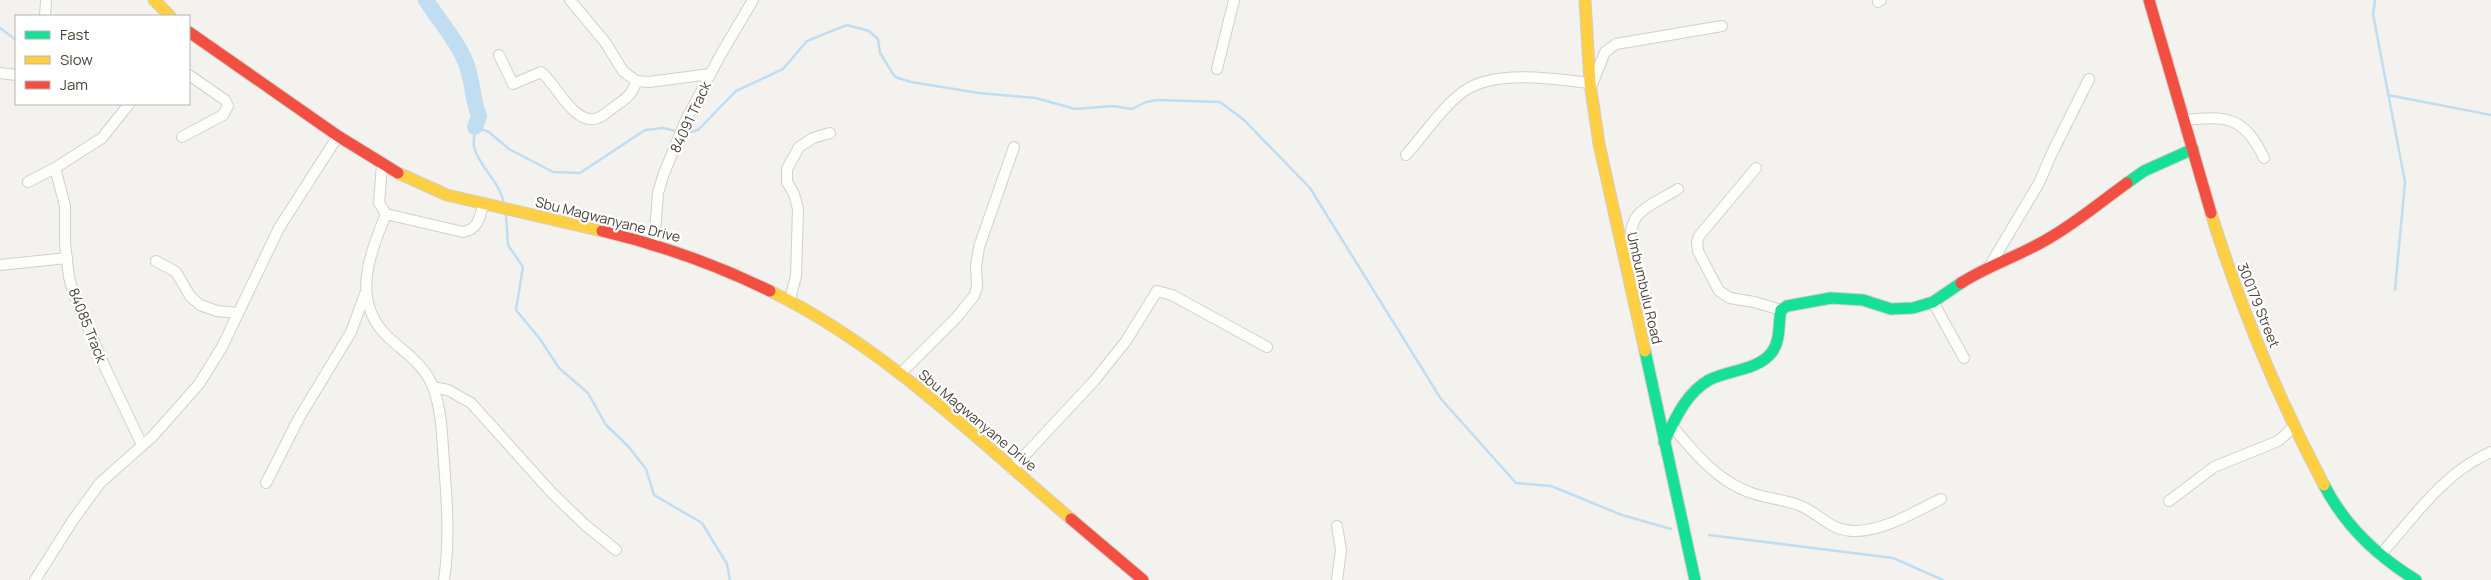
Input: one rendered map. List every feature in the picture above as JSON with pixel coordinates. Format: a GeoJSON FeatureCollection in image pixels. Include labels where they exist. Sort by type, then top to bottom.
{"type":"FeatureCollection","features":[{"type":"Feature","properties":{"kind":"main road"},"geometry":{"type":"LineString","coordinates":[[154,0],[169,15]]}},
{"type":"Feature","properties":{"kind":"main road","name":"Umbumbulu Road"},"geometry":{"type":"LineString","coordinates":[[1585,0],[1590,85],[1598,144],[1695,580]]}},
{"type":"Feature","properties":{"kind":"main road","name":"300179 Street"},"geometry":{"type":"LineString","coordinates":[[2149,0],[2223,255],[2294,427],[2334,503],[2354,530],[2381,554],[2416,580]]}},
{"type":"Feature","properties":{"kind":"main road","name":"Sbu Magwanyane Drive"},"geometry":{"type":"LineString","coordinates":[[190,33],[338,136],[382,165],[424,187],[486,205],[654,243],[734,273],[790,300],[843,331],[900,374],[1137,578]]}},
{"type":"Feature","properties":{"kind":"main road"},"geometry":{"type":"LineString","coordinates":[[1664,442],[1681,408],[1701,385],[1726,371],[1755,363],[1769,356],[1777,342],[1781,310],[1791,304],[1831,298],[1863,300],[1891,309],[1913,308],[1933,302],[1989,267],[2015,257],[2052,237],[2144,171],[2193,149]]}},
{"type":"Feature","properties":{"kind":"street"},"geometry":{"type":"LineString","coordinates":[[45,15],[46,0]]}},
{"type":"Feature","properties":{"kind":"street"},"geometry":{"type":"LineString","coordinates":[[570,0],[605,42],[623,71],[636,81],[649,82],[710,74]]}},
{"type":"Feature","properties":{"kind":"street","name":"84091 Track"},"geometry":{"type":"LineString","coordinates":[[654,243],[658,193],[682,133],[710,74],[753,0]]}},
{"type":"Feature","properties":{"kind":"street"},"geometry":{"type":"LineString","coordinates":[[1217,69],[1234,0]]}},
{"type":"Feature","properties":{"kind":"street"},"geometry":{"type":"LineString","coordinates":[[1406,155],[1453,101],[1469,88],[1492,81],[1547,78],[1590,85],[1605,52],[1616,44],[1722,26]]}},
{"type":"Feature","properties":{"kind":"street"},"geometry":{"type":"LineString","coordinates":[[499,55],[513,84],[541,72],[565,102],[580,115],[590,119],[599,118],[633,92],[636,81]]}},
{"type":"Feature","properties":{"kind":"street"},"geometry":{"type":"LineString","coordinates":[[0,73],[15,75]]}},
{"type":"Feature","properties":{"kind":"street"},"geometry":{"type":"LineString","coordinates":[[182,137],[223,115],[228,106],[225,100],[190,76]]}},
{"type":"Feature","properties":{"kind":"street"},"geometry":{"type":"LineString","coordinates":[[1989,267],[2039,183],[2050,155],[2089,79]]}},
{"type":"Feature","properties":{"kind":"street"},"geometry":{"type":"LineString","coordinates":[[28,182],[55,168],[102,138],[128,105]]}},
{"type":"Feature","properties":{"kind":"street"},"geometry":{"type":"LineString","coordinates":[[2184,120],[2215,117],[2235,123],[2252,136],[2264,158]]}},
{"type":"Feature","properties":{"kind":"street"},"geometry":{"type":"LineString","coordinates":[[790,300],[796,276],[798,209],[787,182],[787,169],[799,147],[813,138],[830,134]]}},
{"type":"Feature","properties":{"kind":"street"},"geometry":{"type":"LineString","coordinates":[[35,580],[73,520],[100,483],[164,424],[200,384],[222,347],[279,228],[338,136]]}},
{"type":"Feature","properties":{"kind":"street"},"geometry":{"type":"LineString","coordinates":[[900,374],[957,317],[974,296],[977,287],[976,266],[979,247],[1014,147]]}},
{"type":"Feature","properties":{"kind":"street"},"geometry":{"type":"LineString","coordinates":[[382,165],[378,198],[380,207],[386,214],[463,232],[475,227],[486,205]]}},
{"type":"Feature","properties":{"kind":"street","name":"84085 Track"},"geometry":{"type":"LineString","coordinates":[[55,168],[65,206],[68,277],[81,313],[142,445]]}},
{"type":"Feature","properties":{"kind":"street"},"geometry":{"type":"LineString","coordinates":[[1756,168],[1699,236],[1697,247],[1719,291],[1730,298],[1754,302],[1781,310]]}},
{"type":"Feature","properties":{"kind":"street"},"geometry":{"type":"LineString","coordinates":[[1628,285],[1632,222],[1642,210],[1678,189]]}},
{"type":"Feature","properties":{"kind":"street"},"geometry":{"type":"LineString","coordinates":[[266,483],[299,418],[351,332],[365,293],[368,262],[386,214]]}},
{"type":"Feature","properties":{"kind":"street"},"geometry":{"type":"LineString","coordinates":[[0,265],[67,258]]}},
{"type":"Feature","properties":{"kind":"street"},"geometry":{"type":"LineString","coordinates":[[156,261],[176,272],[190,296],[200,305],[217,311],[238,312]]}},
{"type":"Feature","properties":{"kind":"street"},"geometry":{"type":"LineString","coordinates":[[1012,469],[1099,374],[1126,341],[1157,291],[1182,300],[1267,347]]}},
{"type":"Feature","properties":{"kind":"street"},"geometry":{"type":"LineString","coordinates":[[365,293],[372,314],[381,330],[419,363],[433,387],[441,418],[447,503],[449,548],[444,580]]}},
{"type":"Feature","properties":{"kind":"street"},"geometry":{"type":"LineString","coordinates":[[1933,302],[1964,358]]}},
{"type":"Feature","properties":{"kind":"street"},"geometry":{"type":"LineString","coordinates":[[433,387],[448,390],[471,403],[552,493],[584,524],[616,550]]}},
{"type":"Feature","properties":{"kind":"street"},"geometry":{"type":"LineString","coordinates":[[1672,426],[1696,455],[1734,486],[1762,497],[1799,506],[1837,529],[1856,531],[1881,527],[1941,499]]}},
{"type":"Feature","properties":{"kind":"street"},"geometry":{"type":"LineString","coordinates":[[2170,501],[2214,467],[2281,439],[2294,427]]}},
{"type":"Feature","properties":{"kind":"street"},"geometry":{"type":"LineString","coordinates":[[2381,554],[2440,485],[2461,468],[2491,452]]}},
{"type":"Feature","properties":{"kind":"street"},"geometry":{"type":"LineString","coordinates":[[1337,526],[1341,550],[1338,580]]}},
{"type":"Feature","properties":{"kind":"waterway"},"geometry":{"type":"LineString","coordinates":[[426,0],[453,38],[466,63],[479,116],[475,127]]}},
{"type":"Feature","properties":{"kind":"waterway"},"geometry":{"type":"LineString","coordinates":[[2375,0],[2373,14],[2405,182],[2395,290]]}},
{"type":"Feature","properties":{"kind":"waterway"},"geometry":{"type":"LineString","coordinates":[[684,134],[698,130],[736,91],[783,69],[807,41],[847,25],[869,31],[878,39],[880,53],[895,77],[911,82],[979,93],[1036,98],[1075,109],[1113,106],[1132,109],[1146,102],[1157,100],[1220,102],[1244,120],[1310,188],[1441,399],[1516,483],[1551,486],[1622,515],[1671,529]]}},
{"type":"Feature","properties":{"kind":"waterway"},"geometry":{"type":"LineString","coordinates":[[0,28],[15,39]]}},
{"type":"Feature","properties":{"kind":"waterway"},"geometry":{"type":"LineString","coordinates":[[2388,95],[2491,115]]}},
{"type":"Feature","properties":{"kind":"waterway"},"geometry":{"type":"LineString","coordinates":[[504,204],[498,188],[477,155],[474,147],[475,127],[489,132],[509,149],[553,172],[580,173],[645,130],[663,128],[679,132]]}},
{"type":"Feature","properties":{"kind":"waterway"},"geometry":{"type":"LineString","coordinates":[[506,214],[508,245],[523,267],[516,310],[540,339],[559,368],[588,393],[606,425],[628,446],[646,469],[654,495],[702,523],[727,564],[730,580]]}},
{"type":"Feature","properties":{"kind":"waterway"},"geometry":{"type":"LineString","coordinates":[[1709,535],[1893,558],[1943,580]]}},
{"type":"Feature","properties":{"kind":"traffic: fast"},"geometry":{"type":"LineString","coordinates":[[2127,183],[2144,171],[2193,149]]}},
{"type":"Feature","properties":{"kind":"traffic: fast"},"geometry":{"type":"LineString","coordinates":[[1664,442],[1682,407],[1701,385],[1709,380],[1759,363],[1772,352],[1778,337],[1781,310],[1787,306],[1831,298],[1863,300],[1891,309],[1913,308],[1933,302],[1961,283]]}},
{"type":"Feature","properties":{"kind":"traffic: fast"},"geometry":{"type":"LineString","coordinates":[[1645,351],[1695,580]]}},
{"type":"Feature","properties":{"kind":"traffic: fast"},"geometry":{"type":"LineString","coordinates":[[2324,485],[2342,514],[2363,539],[2388,561],[2416,580]]}},
{"type":"Feature","properties":{"kind":"traffic: slow"},"geometry":{"type":"LineString","coordinates":[[154,0],[169,15]]}},
{"type":"Feature","properties":{"kind":"traffic: slow"},"geometry":{"type":"LineString","coordinates":[[1585,0],[1590,83],[1599,144],[1645,351]]}},
{"type":"Feature","properties":{"kind":"traffic: slow"},"geometry":{"type":"LineString","coordinates":[[398,173],[447,195],[602,231]]}},
{"type":"Feature","properties":{"kind":"traffic: slow"},"geometry":{"type":"LineString","coordinates":[[2211,213],[2234,283],[2261,352],[2291,419],[2324,485]]}},
{"type":"Feature","properties":{"kind":"traffic: slow"},"geometry":{"type":"LineString","coordinates":[[770,291],[811,313],[851,338],[890,366],[964,426],[1071,519]]}},
{"type":"Feature","properties":{"kind":"traffic: jam"},"geometry":{"type":"LineString","coordinates":[[2149,0],[2211,213]]}},
{"type":"Feature","properties":{"kind":"traffic: jam"},"geometry":{"type":"LineString","coordinates":[[190,33],[338,136],[398,173]]}},
{"type":"Feature","properties":{"kind":"traffic: jam"},"geometry":{"type":"LineString","coordinates":[[1961,283],[2061,231],[2127,183]]}},
{"type":"Feature","properties":{"kind":"traffic: jam"},"geometry":{"type":"LineString","coordinates":[[602,231],[688,256],[770,291]]}},
{"type":"Feature","properties":{"kind":"traffic: jam"},"geometry":{"type":"LineString","coordinates":[[1071,519],[1143,580]]}}]}
